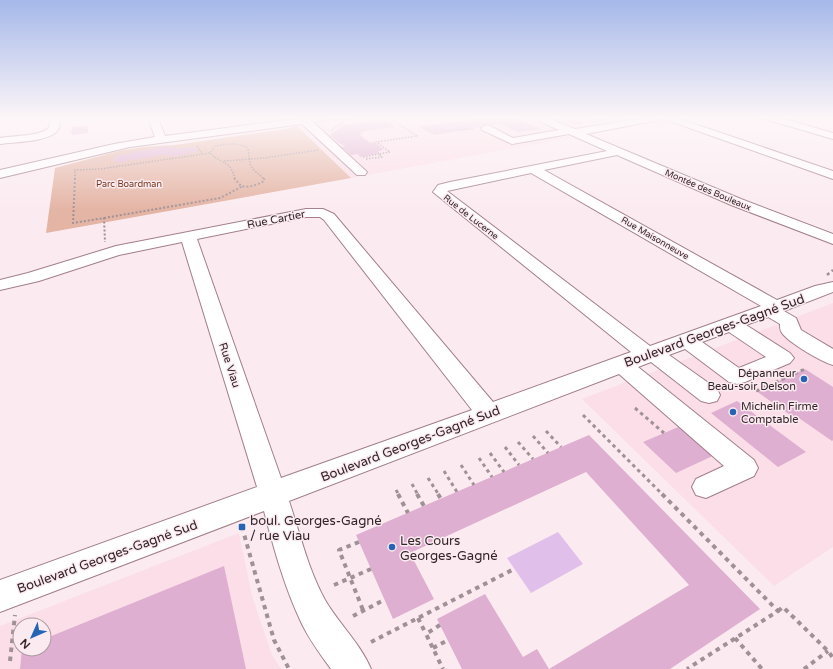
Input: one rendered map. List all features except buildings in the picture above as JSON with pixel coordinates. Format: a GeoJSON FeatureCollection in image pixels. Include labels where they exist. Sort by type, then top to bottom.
{"type":"FeatureCollection","features":[{"type":"Feature","properties":{"kind":"street"},"geometry":{"type":"LineString","coordinates":[[0,174],[50,164],[107,149]]}},
{"type":"Feature","properties":{"kind":"street"},"geometry":{"type":"LineString","coordinates":[[336,149],[361,172]]}},
{"type":"Feature","properties":{"kind":"street","name":"Montée des Bouleaux"},"geometry":{"type":"LineString","coordinates":[[611,149],[752,208],[833,239]]}},
{"type":"Feature","properties":{"kind":"street"},"geometry":{"type":"LineString","coordinates":[[758,149],[833,175]]}},
{"type":"Feature","properties":{"kind":"street","name":"Rue de Lucerne"},"geometry":{"type":"LineString","coordinates":[[618,152],[450,186],[441,189],[440,192],[651,354]]}},
{"type":"Feature","properties":{"kind":"street","name":"Rue Maisonneuve"},"geometry":{"type":"LineString","coordinates":[[533,169],[773,308],[789,322],[790,330],[794,334],[833,358]]}},
{"type":"Feature","properties":{"kind":"street","name":"Rue Cartier"},"geometry":{"type":"LineString","coordinates":[[0,285],[33,277],[116,251],[306,213],[326,215],[488,413]]}},
{"type":"Feature","properties":{"kind":"street","name":"Rue Viau"},"geometry":{"type":"LineString","coordinates":[[188,236],[273,495],[303,592],[326,633],[353,669]]}},
{"type":"Feature","properties":{"kind":"street","name":"Boulevard Georges-Gagné Sud"},"geometry":{"type":"LineString","coordinates":[[8,606],[273,495],[829,286]]}},
{"type":"Feature","properties":{"kind":"street"},"geometry":{"type":"LineString","coordinates":[[686,340],[737,377],[783,358],[730,324]]}},
{"type":"Feature","properties":{"kind":"street"},"geometry":{"type":"LineString","coordinates":[[651,354],[709,395]]}},
{"type":"Feature","properties":{"kind":"street"},"geometry":{"type":"LineString","coordinates":[[621,364],[745,468],[706,487]]}},
{"type":"Feature","properties":{"kind":"path"},"geometry":{"type":"LineString","coordinates":[[208,155],[212,149]]}},
{"type":"Feature","properties":{"kind":"path"},"geometry":{"type":"LineString","coordinates":[[243,186],[236,181],[232,169],[210,153],[150,163],[92,170],[74,170],[74,223],[220,198],[243,186],[256,185],[265,180],[252,167],[249,159],[248,149]]}},
{"type":"Feature","properties":{"kind":"path"},"geometry":{"type":"LineString","coordinates":[[363,157],[390,152],[386,149]]}},
{"type":"Feature","properties":{"kind":"path"},"geometry":{"type":"LineString","coordinates":[[223,162],[264,158],[316,150]]}},
{"type":"Feature","properties":{"kind":"path"},"geometry":{"type":"LineString","coordinates":[[360,160],[382,156],[379,154]]}},
{"type":"Feature","properties":{"kind":"path"},"geometry":{"type":"LineString","coordinates":[[148,158],[150,163]]}},
{"type":"Feature","properties":{"kind":"path"},"geometry":{"type":"LineString","coordinates":[[104,218],[106,249]]}},
{"type":"Feature","properties":{"kind":"path"},"geometry":{"type":"LineString","coordinates":[[756,391],[805,369]]}},
{"type":"Feature","properties":{"kind":"path"},"geometry":{"type":"LineString","coordinates":[[635,408],[664,433]]}},
{"type":"Feature","properties":{"kind":"path"},"geometry":{"type":"LineString","coordinates":[[583,415],[778,611]]}},
{"type":"Feature","properties":{"kind":"path"},"geometry":{"type":"LineString","coordinates":[[546,431],[561,447]]}},
{"type":"Feature","properties":{"kind":"path"},"geometry":{"type":"LineString","coordinates":[[533,436],[548,453]]}},
{"type":"Feature","properties":{"kind":"path"},"geometry":{"type":"LineString","coordinates":[[518,442],[533,459]]}},
{"type":"Feature","properties":{"kind":"path"},"geometry":{"type":"LineString","coordinates":[[505,447],[519,465]]}},
{"type":"Feature","properties":{"kind":"path"},"geometry":{"type":"LineString","coordinates":[[490,453],[504,472]]}},
{"type":"Feature","properties":{"kind":"path"},"geometry":{"type":"LineString","coordinates":[[479,458],[492,477]]}},
{"type":"Feature","properties":{"kind":"path"},"geometry":{"type":"LineString","coordinates":[[461,465],[474,485]]}},
{"type":"Feature","properties":{"kind":"path"},"geometry":{"type":"LineString","coordinates":[[444,471],[457,492]]}},
{"type":"Feature","properties":{"kind":"path"},"geometry":{"type":"LineString","coordinates":[[428,478],[441,499]]}},
{"type":"Feature","properties":{"kind":"path"},"geometry":{"type":"LineString","coordinates":[[412,484],[424,506]]}},
{"type":"Feature","properties":{"kind":"path"},"geometry":{"type":"LineString","coordinates":[[396,490],[408,513]]}},
{"type":"Feature","properties":{"kind":"path"},"geometry":{"type":"LineString","coordinates":[[242,527],[274,640],[289,669]]}},
{"type":"Feature","properties":{"kind":"path"},"geometry":{"type":"LineString","coordinates":[[359,542],[339,550],[363,610]]}},
{"type":"Feature","properties":{"kind":"path"},"geometry":{"type":"LineString","coordinates":[[334,585],[370,569]]}},
{"type":"Feature","properties":{"kind":"path"},"geometry":{"type":"LineString","coordinates":[[371,642],[514,569]]}},
{"type":"Feature","properties":{"kind":"path"},"geometry":{"type":"LineString","coordinates":[[353,616],[384,600]]}},
{"type":"Feature","properties":{"kind":"path"},"geometry":{"type":"LineString","coordinates":[[8,606],[10,661]]}},
{"type":"Feature","properties":{"kind":"path"},"geometry":{"type":"LineString","coordinates":[[687,669],[783,607],[828,651],[833,658]]}},
{"type":"Feature","properties":{"kind":"path"},"geometry":{"type":"LineString","coordinates":[[418,618],[443,669]]}},
{"type":"Feature","properties":{"kind":"path"},"geometry":{"type":"LineString","coordinates":[[426,634],[440,625]]}},
{"type":"Feature","properties":{"kind":"path"},"geometry":{"type":"LineString","coordinates":[[735,638],[762,669]]}},
{"type":"Feature","properties":{"kind":"path"},"geometry":{"type":"LineString","coordinates":[[433,648],[448,640]]}},
{"type":"Feature","properties":{"kind":"path"},"geometry":{"type":"LineString","coordinates":[[804,669],[828,651]]}},
{"type":"Feature","properties":{"kind":"shaded area"},"geometry":{"type":"Polygon","coordinates":[[[321,149],[509,149],[351,178],[321,149]]]}},
{"type":"Feature","properties":{"kind":"shaded area"},"geometry":{"type":"Polygon","coordinates":[[[833,303],[833,547],[774,586],[582,399],[833,303]]]}},
{"type":"Feature","properties":{"kind":"shaded area"},"geometry":{"type":"Polygon","coordinates":[[[558,532],[583,564],[531,593],[507,558],[558,532]]]}},
{"type":"Feature","properties":{"kind":"shaded area"},"geometry":{"type":"Polygon","coordinates":[[[239,533],[252,596],[272,655],[281,669],[0,669],[0,626],[12,621],[12,657],[52,657],[52,617],[23,617],[239,533]]]}},
{"type":"Feature","properties":{"kind":"green space","name":"Parc Boardman"},"geometry":{"type":"Polygon","coordinates":[[[130,149],[321,149],[351,178],[46,233],[55,168],[130,149]]]}},
{"type":"Feature","properties":{"kind":"place","name":"Dépanneur Beau-soir Delson"},"geometry":{"type":"Point","coordinates":[804,379]}},
{"type":"Feature","properties":{"kind":"place","name":"Michelin Firme Comptable"},"geometry":{"type":"Point","coordinates":[733,412]}},
{"type":"Feature","properties":{"kind":"place","name":"boul. Georges-Gagné / rue Viau"},"geometry":{"type":"Point","coordinates":[242,527]}},
{"type":"Feature","properties":{"kind":"place","name":"Les Cours Georges-Gagné"},"geometry":{"type":"Point","coordinates":[392,547]}}]}
